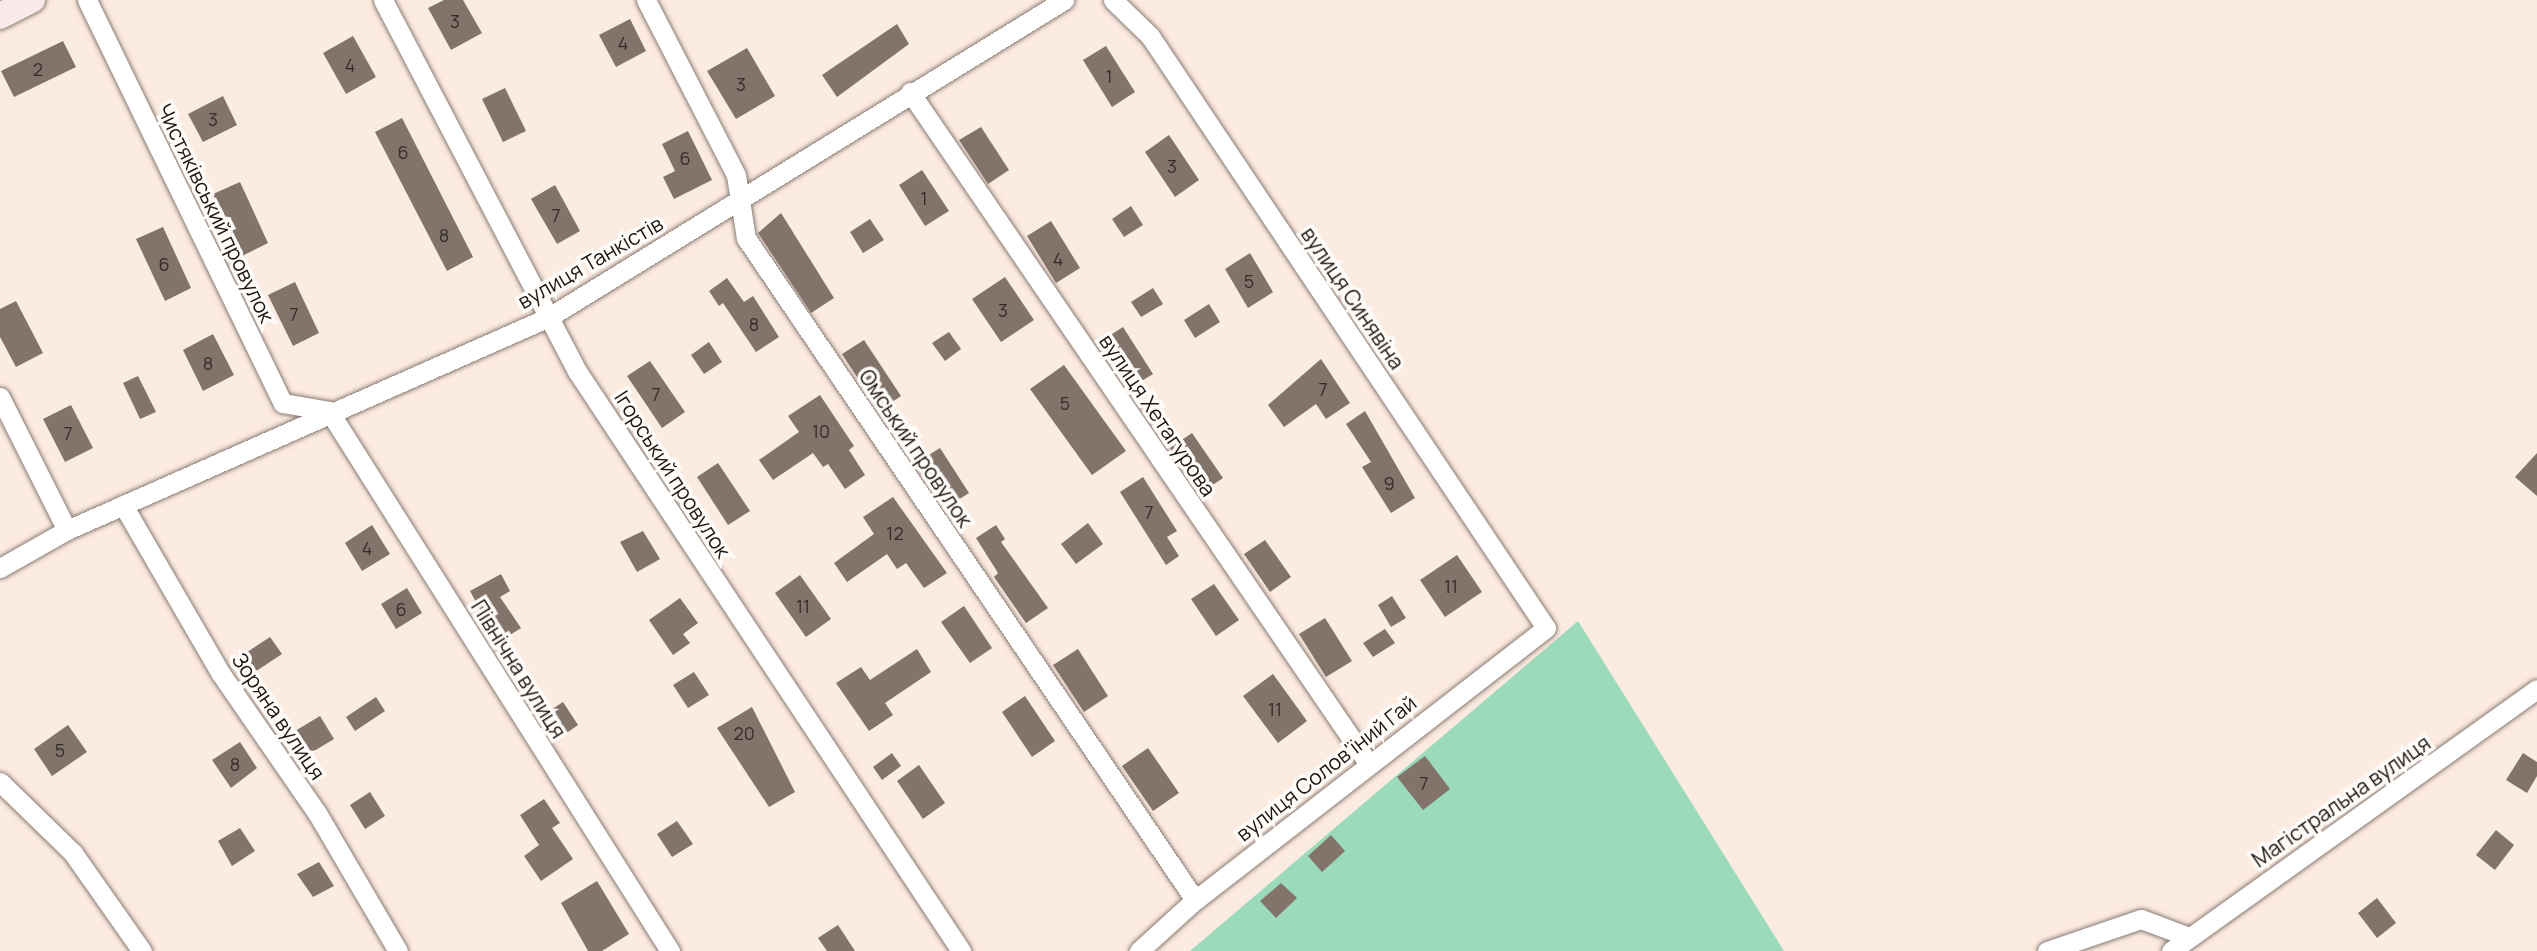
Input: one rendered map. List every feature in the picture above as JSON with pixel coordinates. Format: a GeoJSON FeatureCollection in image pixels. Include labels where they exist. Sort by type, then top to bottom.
{"type":"FeatureCollection","features":[{"type":"Feature","properties":{"kind":"main road"},"geometry":{"type":"LineString","coordinates":[[0,16],[33,0]]}},
{"type":"Feature","properties":{"kind":"street","name":"Чистяківський провулок"},"geometry":{"type":"LineString","coordinates":[[87,0],[283,403],[328,411]]}},
{"type":"Feature","properties":{"kind":"street","name":"Ігорський провулок"},"geometry":{"type":"LineString","coordinates":[[383,0],[577,371],[961,951]]}},
{"type":"Feature","properties":{"kind":"street","name":"Омський провулок"},"geometry":{"type":"LineString","coordinates":[[646,0],[736,175],[746,238],[1195,900]]}},
{"type":"Feature","properties":{"kind":"street","name":"вулиця Танкістів"},"geometry":{"type":"LineString","coordinates":[[0,568],[67,530],[328,411],[549,317],[910,92],[1064,0]]}},
{"type":"Feature","properties":{"kind":"street","name":"вулиця Синявіна"},"geometry":{"type":"LineString","coordinates":[[1113,0],[1150,36],[1546,628]]}},
{"type":"Feature","properties":{"kind":"street","name":"вулиця Хетагурова"},"geometry":{"type":"LineString","coordinates":[[910,92],[1368,764]]}},
{"type":"Feature","properties":{"kind":"street"},"geometry":{"type":"LineString","coordinates":[[0,397],[67,530]]}},
{"type":"Feature","properties":{"kind":"street","name":"Північна вулиця"},"geometry":{"type":"LineString","coordinates":[[328,411],[670,951]]}},
{"type":"Feature","properties":{"kind":"street","name":"Зоряна вулиця"},"geometry":{"type":"LineString","coordinates":[[123,505],[221,674],[317,813],[398,951]]}},
{"type":"Feature","properties":{"kind":"street","name":"вулиця Солов'їний Гай"},"geometry":{"type":"LineString","coordinates":[[1139,951],[1195,900],[1546,628]]}},
{"type":"Feature","properties":{"kind":"street","name":"Магістральна вулиця"},"geometry":{"type":"LineString","coordinates":[[2171,951],[2537,689]]}},
{"type":"Feature","properties":{"kind":"street"},"geometry":{"type":"LineString","coordinates":[[0,782],[73,853],[142,951]]}},
{"type":"Feature","properties":{"kind":"street"},"geometry":{"type":"LineString","coordinates":[[2047,951],[2141,919],[2189,937]]}},
{"type":"Feature","properties":{"kind":"green space"},"geometry":{"type":"Polygon","coordinates":[[[1578,621],[1784,951],[1190,951],[1578,621]]]}},
{"type":"Feature","properties":{"kind":"building"},"geometry":{"type":"Polygon","coordinates":[[[444,0],[463,0],[482,33],[451,50],[428,8],[444,0]]]}},
{"type":"Feature","properties":{"kind":"building"},"geometry":{"type":"Polygon","coordinates":[[[630,19],[646,51],[616,67],[599,35],[630,19]]]}},
{"type":"Feature","properties":{"kind":"building"},"geometry":{"type":"Polygon","coordinates":[[[897,24],[909,44],[837,97],[822,75],[897,24]]]}},
{"type":"Feature","properties":{"kind":"building"},"geometry":{"type":"Polygon","coordinates":[[[353,36],[376,77],[346,94],[323,53],[353,36]]]}},
{"type":"Feature","properties":{"kind":"building"},"geometry":{"type":"Polygon","coordinates":[[[63,41],[76,67],[14,97],[1,71],[63,41]]]}},
{"type":"Feature","properties":{"kind":"building"},"geometry":{"type":"Polygon","coordinates":[[[1106,46],[1135,92],[1112,107],[1083,60],[1106,46]]]}},
{"type":"Feature","properties":{"kind":"building"},"geometry":{"type":"Polygon","coordinates":[[[747,48],[775,96],[736,119],[707,71],[747,48]]]}},
{"type":"Feature","properties":{"kind":"building"},"geometry":{"type":"Polygon","coordinates":[[[505,88],[526,131],[503,142],[482,99],[505,88]]]}},
{"type":"Feature","properties":{"kind":"building"},"geometry":{"type":"Polygon","coordinates":[[[223,96],[237,125],[203,142],[188,114],[223,96]]]}},
{"type":"Feature","properties":{"kind":"building"},"geometry":{"type":"Polygon","coordinates":[[[402,118],[473,257],[447,271],[375,132],[402,118]]]}},
{"type":"Feature","properties":{"kind":"building"},"geometry":{"type":"Polygon","coordinates":[[[981,127],[1009,170],[988,184],[959,140],[981,127]]]}},
{"type":"Feature","properties":{"kind":"building"},"geometry":{"type":"Polygon","coordinates":[[[688,131],[712,180],[674,199],[663,177],[675,171],[662,144],[688,131]]]}},
{"type":"Feature","properties":{"kind":"building"},"geometry":{"type":"Polygon","coordinates":[[[1169,135],[1199,180],[1175,197],[1145,152],[1169,135]]]}},
{"type":"Feature","properties":{"kind":"building"},"geometry":{"type":"Polygon","coordinates":[[[922,170],[949,211],[925,226],[899,185],[922,170]]]}},
{"type":"Feature","properties":{"kind":"building"},"geometry":{"type":"Polygon","coordinates":[[[240,182],[268,243],[242,256],[213,194],[240,182]]]}},
{"type":"Feature","properties":{"kind":"building"},"geometry":{"type":"Polygon","coordinates":[[[555,185],[580,231],[557,244],[531,199],[555,185]]]}},
{"type":"Feature","properties":{"kind":"building"},"geometry":{"type":"Polygon","coordinates":[[[1131,206],[1143,225],[1124,237],[1112,219],[1131,206]]]}},
{"type":"Feature","properties":{"kind":"building"},"geometry":{"type":"Polygon","coordinates":[[[781,213],[834,298],[811,313],[758,233],[781,213]]]}},
{"type":"Feature","properties":{"kind":"building"},"geometry":{"type":"Polygon","coordinates":[[[870,219],[884,240],[863,253],[850,232],[870,219]]]}},
{"type":"Feature","properties":{"kind":"building"},"geometry":{"type":"Polygon","coordinates":[[[1051,221],[1080,268],[1056,283],[1027,236],[1051,221]]]}},
{"type":"Feature","properties":{"kind":"building"},"geometry":{"type":"Polygon","coordinates":[[[163,227],[191,288],[165,301],[136,239],[163,227]]]}},
{"type":"Feature","properties":{"kind":"building"},"geometry":{"type":"Polygon","coordinates":[[[1250,253],[1273,292],[1248,308],[1225,269],[1250,253]]]}},
{"type":"Feature","properties":{"kind":"building"},"geometry":{"type":"Polygon","coordinates":[[[1005,277],[1034,320],[1001,342],[972,299],[1005,277]]]}},
{"type":"Feature","properties":{"kind":"building"},"geometry":{"type":"Polygon","coordinates":[[[727,278],[744,302],[753,296],[779,337],[756,352],[723,303],[719,306],[709,291],[727,278]]]}},
{"type":"Feature","properties":{"kind":"building"},"geometry":{"type":"Polygon","coordinates":[[[295,282],[319,333],[293,346],[268,295],[295,282]]]}},
{"type":"Feature","properties":{"kind":"building"},"geometry":{"type":"Polygon","coordinates":[[[1153,288],[1163,304],[1141,317],[1131,302],[1153,288]]]}},
{"type":"Feature","properties":{"kind":"building"},"geometry":{"type":"Polygon","coordinates":[[[16,301],[43,353],[16,367],[0,337],[0,309],[16,301]]]}},
{"type":"Feature","properties":{"kind":"building"},"geometry":{"type":"Polygon","coordinates":[[[1209,304],[1220,322],[1195,338],[1184,320],[1209,304]]]}},
{"type":"Feature","properties":{"kind":"building"},"geometry":{"type":"Polygon","coordinates":[[[1123,327],[1153,374],[1130,388],[1100,342],[1123,327]]]}},
{"type":"Feature","properties":{"kind":"building"},"geometry":{"type":"Polygon","coordinates":[[[949,332],[961,349],[945,361],[932,343],[949,332]]]}},
{"type":"Feature","properties":{"kind":"building"},"geometry":{"type":"Polygon","coordinates":[[[213,334],[234,375],[203,391],[183,350],[213,334]]]}},
{"type":"Feature","properties":{"kind":"building"},"geometry":{"type":"Polygon","coordinates":[[[864,340],[901,396],[879,411],[842,354],[864,340]]]}},
{"type":"Feature","properties":{"kind":"building"},"geometry":{"type":"Polygon","coordinates":[[[709,342],[722,362],[704,374],[691,355],[709,342]]]}},
{"type":"Feature","properties":{"kind":"building"},"geometry":{"type":"Polygon","coordinates":[[[1321,359],[1350,403],[1326,419],[1316,404],[1284,427],[1268,405],[1321,359]]]}},
{"type":"Feature","properties":{"kind":"building"},"geometry":{"type":"Polygon","coordinates":[[[650,361],[685,412],[662,428],[627,376],[650,361]]]}},
{"type":"Feature","properties":{"kind":"building"},"geometry":{"type":"Polygon","coordinates":[[[1064,365],[1126,451],[1092,475],[1030,389],[1064,365]]]}},
{"type":"Feature","properties":{"kind":"building"},"geometry":{"type":"Polygon","coordinates":[[[138,376],[156,412],[140,419],[123,383],[138,376]]]}},
{"type":"Feature","properties":{"kind":"building"},"geometry":{"type":"Polygon","coordinates":[[[820,395],[854,446],[849,450],[865,475],[845,489],[828,464],[823,467],[813,453],[773,480],[759,460],[799,432],[788,416],[820,395]]]}},
{"type":"Feature","properties":{"kind":"building"},"geometry":{"type":"Polygon","coordinates":[[[71,405],[93,448],[65,462],[43,419],[71,405]]]}},
{"type":"Feature","properties":{"kind":"building"},"geometry":{"type":"Polygon","coordinates":[[[1365,411],[1415,498],[1391,513],[1362,467],[1371,462],[1346,424],[1365,411]]]}},
{"type":"Feature","properties":{"kind":"building"},"geometry":{"type":"Polygon","coordinates":[[[1192,433],[1223,478],[1201,493],[1170,448],[1192,433]]]}},
{"type":"Feature","properties":{"kind":"building"},"geometry":{"type":"Polygon","coordinates":[[[940,448],[969,493],[945,508],[916,463],[940,448]]]}},
{"type":"Feature","properties":{"kind":"building"},"geometry":{"type":"Polygon","coordinates":[[[2537,453],[2537,496],[2515,477],[2537,453]]]}},
{"type":"Feature","properties":{"kind":"building"},"geometry":{"type":"Polygon","coordinates":[[[718,463],[750,511],[728,525],[697,477],[718,463]]]}},
{"type":"Feature","properties":{"kind":"building"},"geometry":{"type":"Polygon","coordinates":[[[1143,477],[1177,531],[1167,537],[1179,556],[1166,565],[1120,492],[1143,477]]]}},
{"type":"Feature","properties":{"kind":"building"},"geometry":{"type":"Polygon","coordinates":[[[893,497],[947,573],[924,588],[906,563],[897,569],[887,554],[847,582],[834,563],[874,534],[863,517],[893,497]]]}},
{"type":"Feature","properties":{"kind":"building"},"geometry":{"type":"Polygon","coordinates":[[[1088,523],[1103,544],[1076,564],[1061,544],[1088,523]]]}},
{"type":"Feature","properties":{"kind":"building"},"geometry":{"type":"Polygon","coordinates":[[[372,525],[390,554],[362,571],[345,543],[372,525]]]}},
{"type":"Feature","properties":{"kind":"building"},"geometry":{"type":"Polygon","coordinates":[[[996,525],[1005,539],[1001,542],[1048,608],[1026,623],[994,577],[998,573],[976,538],[996,525]]]}},
{"type":"Feature","properties":{"kind":"building"},"geometry":{"type":"Polygon","coordinates":[[[643,531],[660,559],[637,572],[620,542],[643,531]]]}},
{"type":"Feature","properties":{"kind":"building"},"geometry":{"type":"Polygon","coordinates":[[[1265,540],[1291,577],[1270,592],[1244,554],[1265,540]]]}},
{"type":"Feature","properties":{"kind":"building"},"geometry":{"type":"Polygon","coordinates":[[[1457,555],[1482,592],[1445,617],[1420,580],[1457,555]]]}},
{"type":"Feature","properties":{"kind":"building"},"geometry":{"type":"Polygon","coordinates":[[[501,574],[510,591],[500,597],[521,628],[493,646],[482,630],[489,626],[470,591],[501,574]]]}},
{"type":"Feature","properties":{"kind":"building"},"geometry":{"type":"Polygon","coordinates":[[[800,575],[831,619],[806,637],[775,593],[800,575]]]}},
{"type":"Feature","properties":{"kind":"building"},"geometry":{"type":"Polygon","coordinates":[[[1214,584],[1239,620],[1216,636],[1191,599],[1214,584]]]}},
{"type":"Feature","properties":{"kind":"building"},"geometry":{"type":"Polygon","coordinates":[[[407,588],[422,613],[396,629],[381,604],[407,588]]]}},
{"type":"Feature","properties":{"kind":"building"},"geometry":{"type":"Polygon","coordinates":[[[1392,596],[1406,618],[1391,627],[1378,605],[1392,596]]]}},
{"type":"Feature","properties":{"kind":"building"},"geometry":{"type":"Polygon","coordinates":[[[680,598],[698,623],[683,634],[690,643],[673,655],[649,620],[680,598]]]}},
{"type":"Feature","properties":{"kind":"building"},"geometry":{"type":"Polygon","coordinates":[[[964,606],[992,648],[970,663],[941,622],[964,606]]]}},
{"type":"Feature","properties":{"kind":"building"},"geometry":{"type":"Polygon","coordinates":[[[1325,618],[1352,661],[1326,677],[1299,634],[1325,618]]]}},
{"type":"Feature","properties":{"kind":"building"},"geometry":{"type":"Polygon","coordinates":[[[1385,629],[1395,643],[1373,657],[1363,643],[1385,629]]]}},
{"type":"Feature","properties":{"kind":"building"},"geometry":{"type":"Polygon","coordinates":[[[270,637],[282,654],[247,677],[235,660],[270,637]]]}},
{"type":"Feature","properties":{"kind":"building"},"geometry":{"type":"Polygon","coordinates":[[[917,649],[931,672],[885,703],[893,715],[869,731],[836,683],[861,667],[870,680],[917,649]]]}},
{"type":"Feature","properties":{"kind":"building"},"geometry":{"type":"Polygon","coordinates":[[[1078,649],[1108,696],[1084,712],[1053,665],[1078,649]]]}},
{"type":"Feature","properties":{"kind":"building"},"geometry":{"type":"Polygon","coordinates":[[[694,672],[709,695],[688,708],[673,685],[694,672]]]}},
{"type":"Feature","properties":{"kind":"building"},"geometry":{"type":"Polygon","coordinates":[[[1273,674],[1307,721],[1278,743],[1243,696],[1273,674]]]}},
{"type":"Feature","properties":{"kind":"building"},"geometry":{"type":"Polygon","coordinates":[[[1025,696],[1055,741],[1032,757],[1002,712],[1025,696]]]}},
{"type":"Feature","properties":{"kind":"building"},"geometry":{"type":"Polygon","coordinates":[[[376,697],[385,711],[355,731],[346,717],[376,697]]]}},
{"type":"Feature","properties":{"kind":"building"},"geometry":{"type":"Polygon","coordinates":[[[563,702],[578,725],[558,739],[543,715],[563,702]]]}},
{"type":"Feature","properties":{"kind":"building"},"geometry":{"type":"Polygon","coordinates":[[[752,707],[795,792],[769,807],[717,728],[752,707]]]}},
{"type":"Feature","properties":{"kind":"building"},"geometry":{"type":"Polygon","coordinates":[[[320,716],[334,739],[304,757],[290,734],[320,716]]]}},
{"type":"Feature","properties":{"kind":"building"},"geometry":{"type":"Polygon","coordinates":[[[68,725],[87,752],[52,776],[34,749],[68,725]]]}},
{"type":"Feature","properties":{"kind":"building"},"geometry":{"type":"Polygon","coordinates":[[[240,742],[257,768],[231,788],[212,760],[240,742]]]}},
{"type":"Feature","properties":{"kind":"building"},"geometry":{"type":"Polygon","coordinates":[[[1148,748],[1179,793],[1153,811],[1122,766],[1148,748]]]}},
{"type":"Feature","properties":{"kind":"building"},"geometry":{"type":"Polygon","coordinates":[[[892,753],[901,766],[882,780],[873,767],[892,753]]]}},
{"type":"Feature","properties":{"kind":"building"},"geometry":{"type":"Polygon","coordinates":[[[2523,753],[2537,762],[2537,776],[2527,793],[2506,780],[2523,753]]]}},
{"type":"Feature","properties":{"kind":"building"},"geometry":{"type":"Polygon","coordinates":[[[1425,756],[1450,789],[1423,810],[1397,777],[1425,756]]]}},
{"type":"Feature","properties":{"kind":"building"},"geometry":{"type":"Polygon","coordinates":[[[919,765],[945,803],[923,819],[897,781],[919,765]]]}},
{"type":"Feature","properties":{"kind":"building"},"geometry":{"type":"Polygon","coordinates":[[[370,792],[385,816],[365,829],[350,805],[370,792]]]}},
{"type":"Feature","properties":{"kind":"building"},"geometry":{"type":"Polygon","coordinates":[[[544,799],[560,823],[552,828],[573,859],[541,881],[524,856],[539,845],[520,815],[544,799]]]}},
{"type":"Feature","properties":{"kind":"building"},"geometry":{"type":"Polygon","coordinates":[[[677,821],[693,844],[672,857],[657,834],[677,821]]]}},
{"type":"Feature","properties":{"kind":"building"},"geometry":{"type":"Polygon","coordinates":[[[240,828],[255,851],[232,866],[218,841],[240,828]]]}},
{"type":"Feature","properties":{"kind":"building"},"geometry":{"type":"Polygon","coordinates":[[[2496,830],[2514,845],[2495,870],[2476,855],[2496,830]]]}},
{"type":"Feature","properties":{"kind":"building"},"geometry":{"type":"Polygon","coordinates":[[[1331,835],[1345,851],[1322,872],[1308,856],[1331,835]]]}},
{"type":"Feature","properties":{"kind":"building"},"geometry":{"type":"Polygon","coordinates":[[[319,862],[334,886],[313,897],[297,874],[319,862]]]}},
{"type":"Feature","properties":{"kind":"building"},"geometry":{"type":"Polygon","coordinates":[[[597,881],[629,934],[602,951],[588,951],[561,903],[597,881]]]}},
{"type":"Feature","properties":{"kind":"building"},"geometry":{"type":"Polygon","coordinates":[[[1281,883],[1297,898],[1276,918],[1260,901],[1281,883]]]}},
{"type":"Feature","properties":{"kind":"building"},"geometry":{"type":"Polygon","coordinates":[[[2377,898],[2396,923],[2377,938],[2358,913],[2377,898]]]}},
{"type":"Feature","properties":{"kind":"building"},"geometry":{"type":"Polygon","coordinates":[[[838,925],[855,951],[827,951],[818,938],[838,925]]]}}]}
